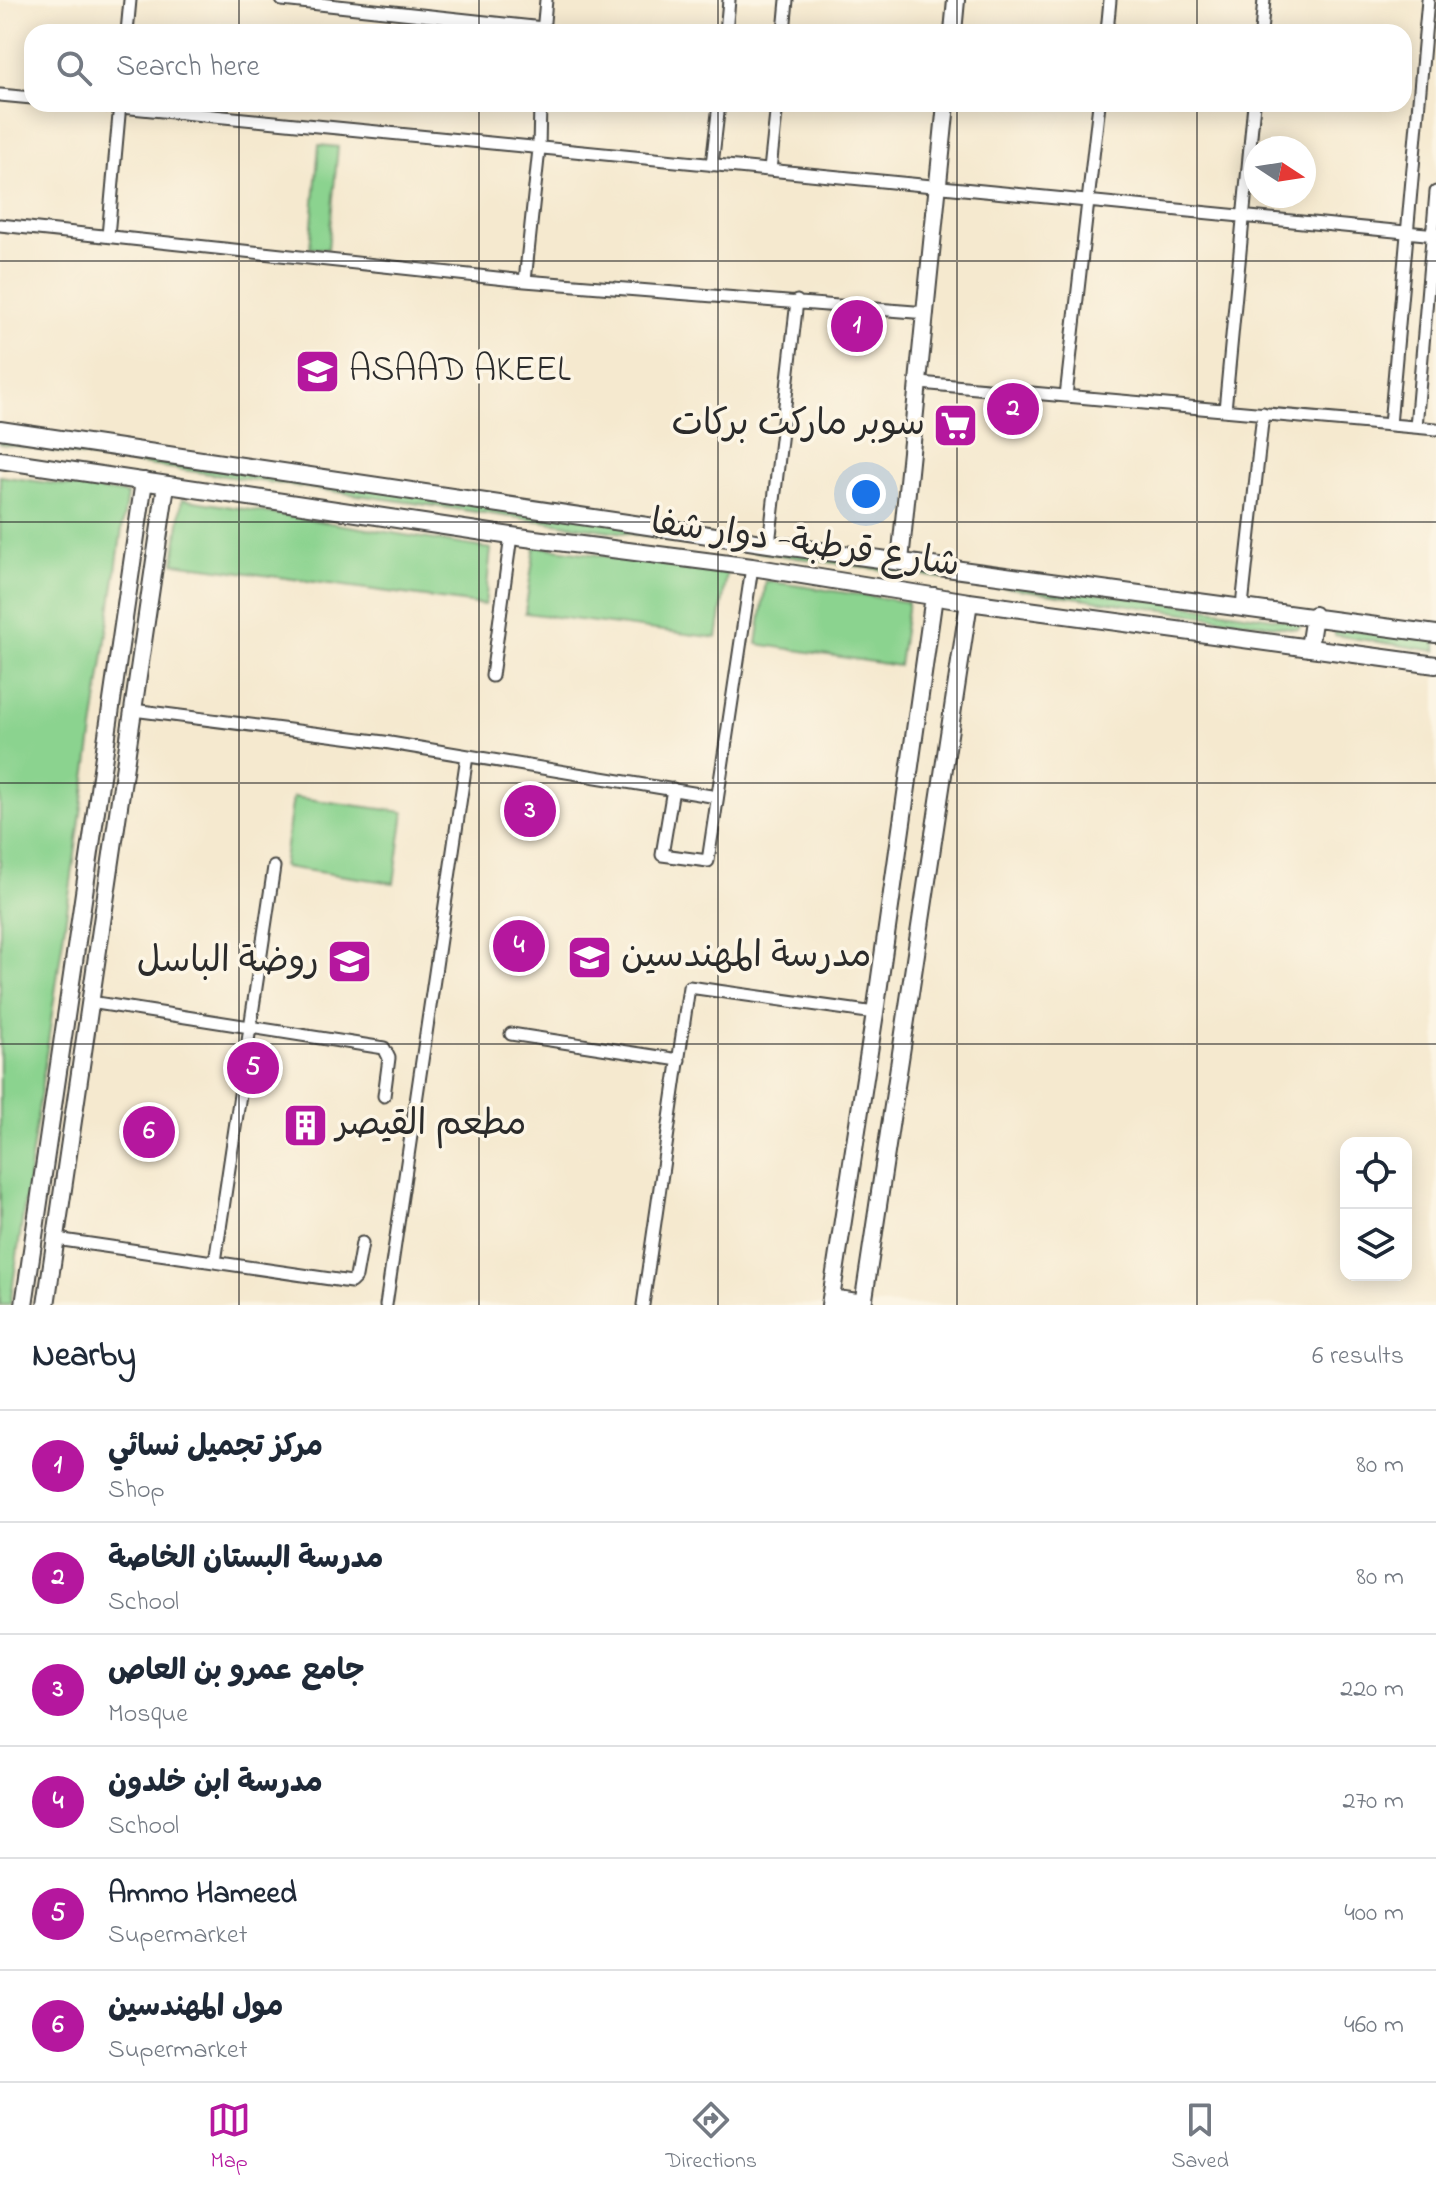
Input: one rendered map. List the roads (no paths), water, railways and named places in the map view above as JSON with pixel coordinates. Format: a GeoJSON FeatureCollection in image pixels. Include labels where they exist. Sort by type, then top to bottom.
{"type":"FeatureCollection","features":[{"type":"Feature","properties":{"kind":"street"},"geometry":{"type":"LineString","coordinates":[[128,24],[130,0]]}},
{"type":"Feature","properties":{"kind":"street"},"geometry":{"type":"LineString","coordinates":[[282,0],[491,24]]}},
{"type":"Feature","properties":{"kind":"street"},"geometry":{"type":"LineString","coordinates":[[544,24],[546,0]]}},
{"type":"Feature","properties":{"kind":"street"},"geometry":{"type":"LineString","coordinates":[[727,24],[729,0]]}},
{"type":"Feature","properties":{"kind":"street"},"geometry":{"type":"LineString","coordinates":[[785,24],[787,0]]}},
{"type":"Feature","properties":{"kind":"street"},"geometry":{"type":"LineString","coordinates":[[954,24],[956,0]]}},
{"type":"Feature","properties":{"kind":"street"},"geometry":{"type":"LineString","coordinates":[[1108,24],[1110,0]]}},
{"type":"Feature","properties":{"kind":"street"},"geometry":{"type":"LineString","coordinates":[[1262,24],[1264,0]]}},
{"type":"Feature","properties":{"kind":"street"},"geometry":{"type":"LineString","coordinates":[[1390,425],[1428,0]]}},
{"type":"Feature","properties":{"kind":"street"},"geometry":{"type":"LineString","coordinates":[[0,95],[24,97]]}},
{"type":"Feature","properties":{"kind":"street"},"geometry":{"type":"LineString","coordinates":[[108,236],[119,112]]}},
{"type":"Feature","properties":{"kind":"street"},"geometry":{"type":"LineString","coordinates":[[178,112],[1434,235]]}},
{"type":"Feature","properties":{"kind":"street"},"geometry":{"type":"LineString","coordinates":[[525,281],[539,149],[540,112]]}},
{"type":"Feature","properties":{"kind":"street"},"geometry":{"type":"LineString","coordinates":[[712,165],[718,112]]}},
{"type":"Feature","properties":{"kind":"street"},"geometry":{"type":"LineString","coordinates":[[770,170],[776,112]]}},
{"type":"Feature","properties":{"kind":"street"},"geometry":{"type":"LineString","coordinates":[[900,561],[945,112]]}},
{"type":"Feature","properties":{"kind":"street"},"geometry":{"type":"LineString","coordinates":[[1066,396],[1098,112]]}},
{"type":"Feature","properties":{"kind":"street"},"geometry":{"type":"LineString","coordinates":[[1225,410],[1253,112]]}},
{"type":"Feature","properties":{"kind":"street"},"geometry":{"type":"LineString","coordinates":[[1416,427],[1436,192]]}},
{"type":"Feature","properties":{"kind":"street"},"geometry":{"type":"LineString","coordinates":[[0,225],[525,281],[927,313]]}},
{"type":"Feature","properties":{"kind":"street"},"geometry":{"type":"LineString","coordinates":[[769,544],[797,301]]}},
{"type":"Feature","properties":{"kind":"street"},"geometry":{"type":"LineString","coordinates":[[920,383],[1436,429]]}},
{"type":"Feature","properties":{"kind":"street"},"geometry":{"type":"LineString","coordinates":[[1242,606],[1263,413]]}},
{"type":"Feature","properties":{"kind":"street"},"geometry":{"type":"LineString","coordinates":[[0,430],[769,544],[1314,615],[1436,634]]}},
{"type":"Feature","properties":{"kind":"street","name":"شارع قرطبة- دوار شفا"},"geometry":{"type":"LineString","coordinates":[[0,460],[511,536],[752,567],[969,602],[1436,665]]}},
{"type":"Feature","properties":{"kind":"street"},"geometry":{"type":"LineString","coordinates":[[24,1305],[144,481]]}},
{"type":"Feature","properties":{"kind":"street"},"geometry":{"type":"LineString","coordinates":[[46,1305],[166,485]]}},
{"type":"Feature","properties":{"kind":"street"},"geometry":{"type":"LineString","coordinates":[[617,550],[621,522]]}},
{"type":"Feature","properties":{"kind":"street"},"geometry":{"type":"LineString","coordinates":[[492,676],[511,536]]}},
{"type":"Feature","properties":{"kind":"street"},"geometry":{"type":"LineString","coordinates":[[673,789],[662,855],[708,861],[752,567]]}},
{"type":"Feature","properties":{"kind":"street"},"geometry":{"type":"LineString","coordinates":[[934,596],[875,1013],[830,1302],[863,1304],[969,602]]}},
{"type":"Feature","properties":{"kind":"street"},"geometry":{"type":"LineString","coordinates":[[1309,648],[1314,615]]}},
{"type":"Feature","properties":{"kind":"street"},"geometry":{"type":"LineString","coordinates":[[111,707],[384,742],[717,797]]}},
{"type":"Feature","properties":{"kind":"street"},"geometry":{"type":"LineString","coordinates":[[386,1305],[467,756]]}},
{"type":"Feature","properties":{"kind":"street"},"geometry":{"type":"LineString","coordinates":[[215,1262],[274,867]]}},
{"type":"Feature","properties":{"kind":"street"},"geometry":{"type":"LineString","coordinates":[[643,1305],[689,987],[875,1013]]}},
{"type":"Feature","properties":{"kind":"street"},"geometry":{"type":"LineString","coordinates":[[68,999],[384,1048],[389,1055],[384,1096]]}},
{"type":"Feature","properties":{"kind":"street"},"geometry":{"type":"LineString","coordinates":[[511,1034],[679,1060]]}},
{"type":"Feature","properties":{"kind":"street"},"geometry":{"type":"LineString","coordinates":[[34,1235],[351,1282],[356,1277],[362,1243]]}},
{"type":"Feature","properties":{"kind":"place","name":"مركز تجميل نسائي"},"geometry":{"type":"Point","coordinates":[857,326]}},
{"type":"Feature","properties":{"kind":"place","name":"ASAAD AKEEL"},"geometry":{"type":"Point","coordinates":[318,371]}},
{"type":"Feature","properties":{"kind":"place","name":"مدرسة البستان الخاصة"},"geometry":{"type":"Point","coordinates":[1013,409]}},
{"type":"Feature","properties":{"kind":"place","name":"سوبر ماركت بركات"},"geometry":{"type":"Point","coordinates":[956,425]}},
{"type":"Feature","properties":{"kind":"place","name":"جامع عمرو بن العاص"},"geometry":{"type":"Point","coordinates":[530,811]}},
{"type":"Feature","properties":{"kind":"place","name":"مدرسة ابن خلدون"},"geometry":{"type":"Point","coordinates":[519,946]}},
{"type":"Feature","properties":{"kind":"place","name":"مدرسة المهندسين"},"geometry":{"type":"Point","coordinates":[590,957]}},
{"type":"Feature","properties":{"kind":"place","name":"روضة الباسل"},"geometry":{"type":"Point","coordinates":[350,962]}},
{"type":"Feature","properties":{"kind":"place","name":"Ammo Hameed"},"geometry":{"type":"Point","coordinates":[253,1068]}},
{"type":"Feature","properties":{"kind":"place","name":"مطعم القيصر"},"geometry":{"type":"Point","coordinates":[305,1125]}},
{"type":"Feature","properties":{"kind":"place","name":"مول المهندسين"},"geometry":{"type":"Point","coordinates":[149,1132]}}]}
